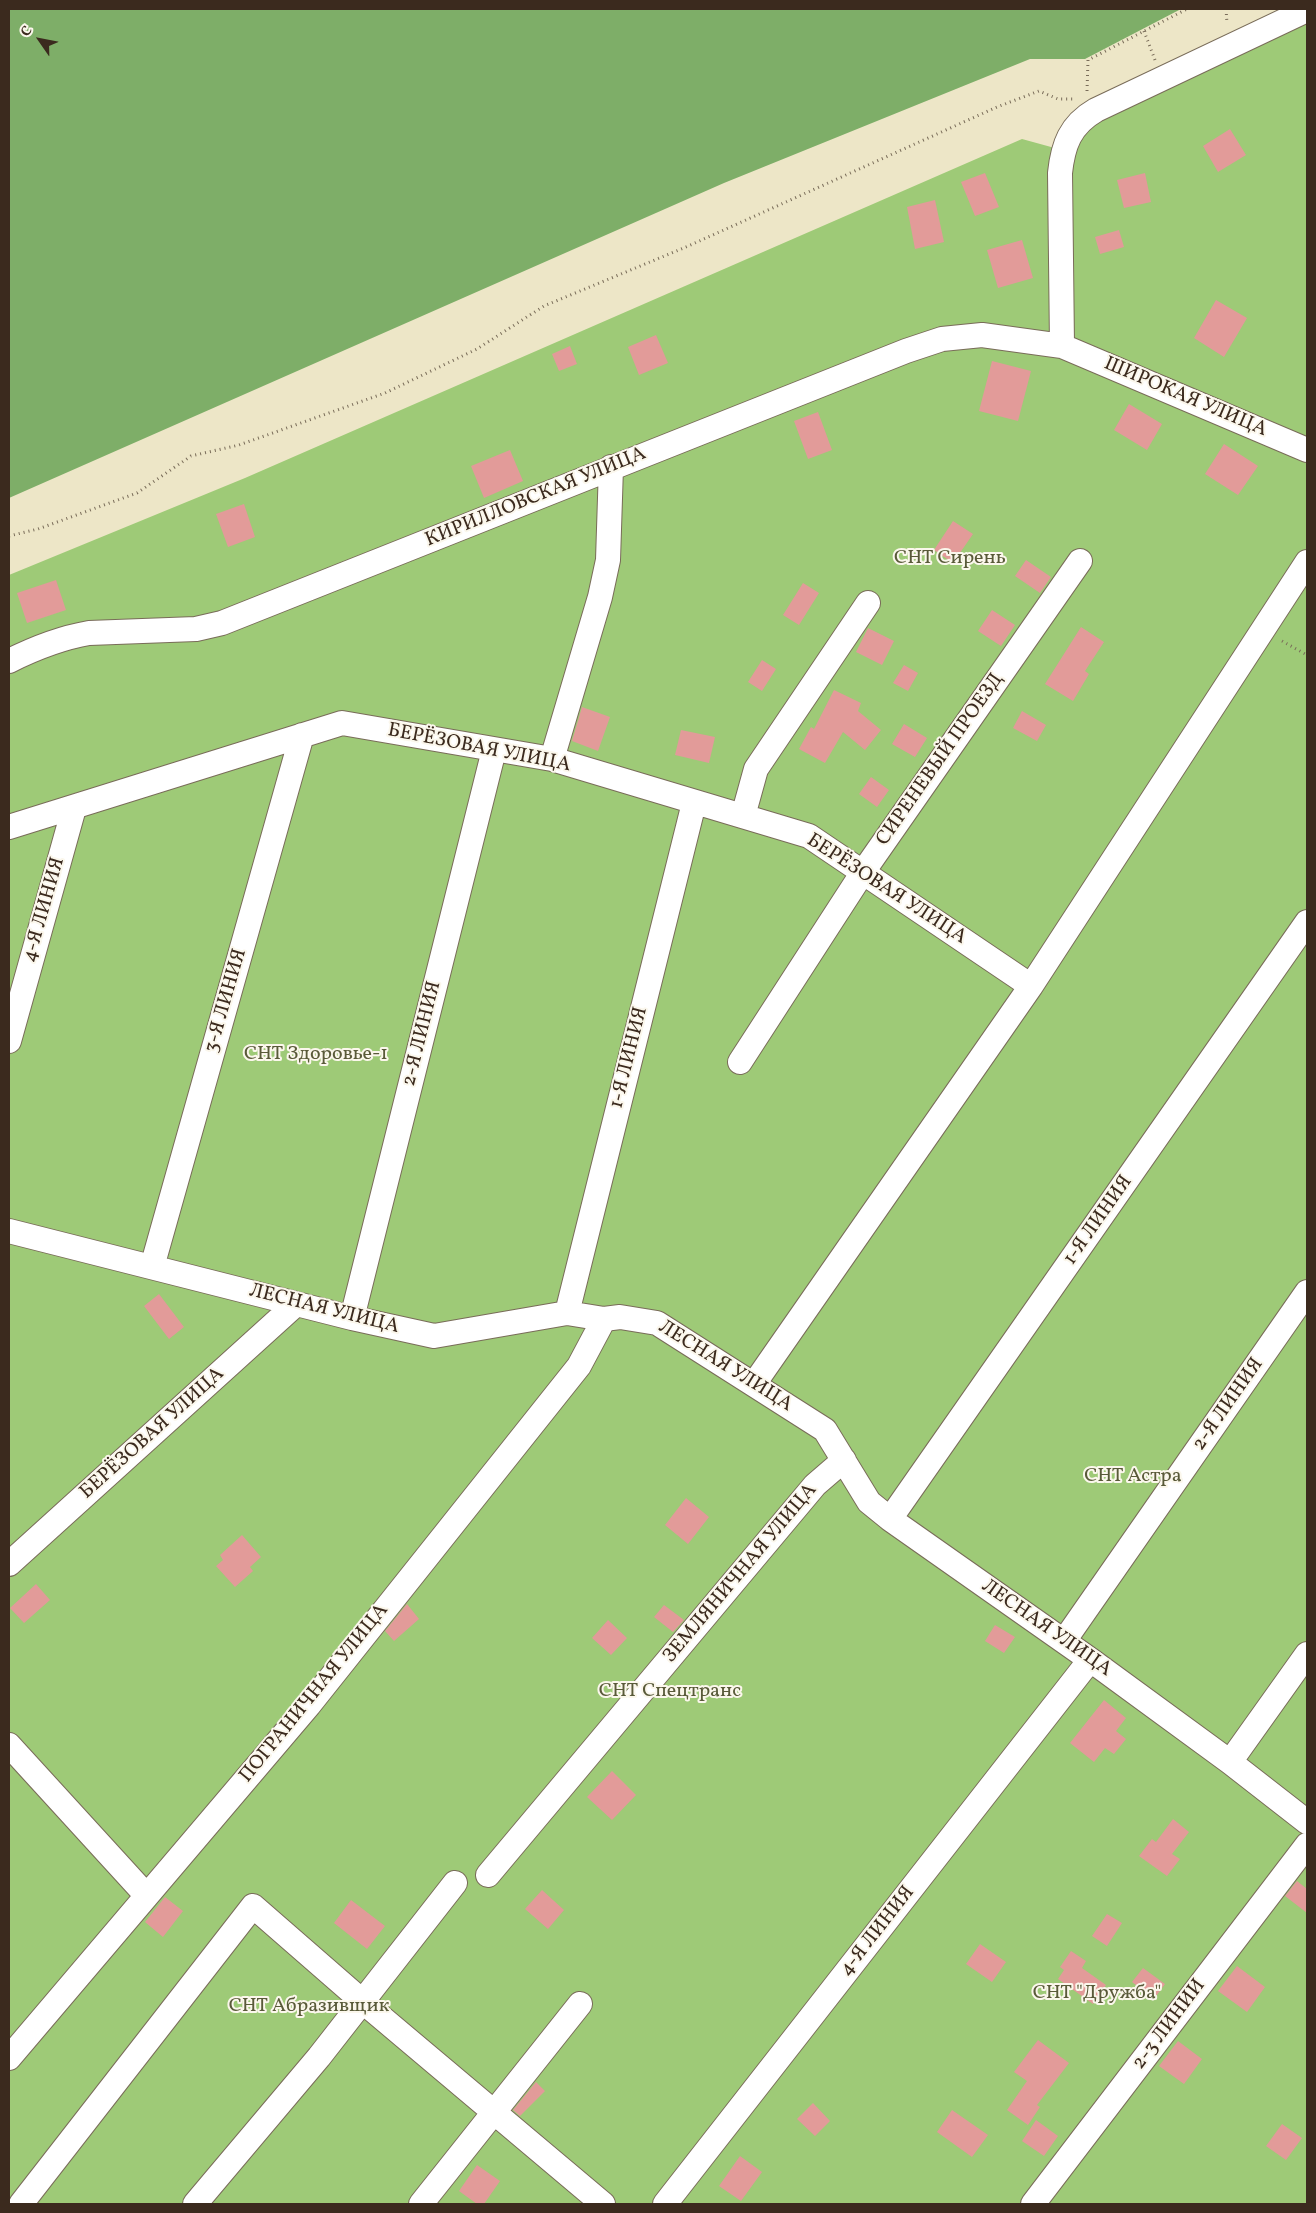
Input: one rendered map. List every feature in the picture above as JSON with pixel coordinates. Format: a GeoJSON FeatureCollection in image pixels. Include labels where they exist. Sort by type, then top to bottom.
{"type":"FeatureCollection","features":[{"type":"Feature","properties":{"kind":"street"},"geometry":{"type":"LineString","coordinates":[[1062,346],[1060,166],[1062,150],[1072,132],[1083,118],[1088,106],[1161,79],[1307,10]]}},
{"type":"Feature","properties":{"kind":"street","name":"КИРИЛЛОВСКАЯ УЛИЦА"},"geometry":{"type":"LineString","coordinates":[[9,661],[54,641],[80,634],[196,629],[222,623],[611,467],[906,351],[942,339],[982,335],[1062,346]]}},
{"type":"Feature","properties":{"kind":"street","name":"ШИРОКАЯ УЛИЦА"},"geometry":{"type":"LineString","coordinates":[[1062,346],[1307,450]]}},
{"type":"Feature","properties":{"kind":"street"},"geometry":{"type":"LineString","coordinates":[[552,759],[600,597],[608,560],[611,467]]}},
{"type":"Feature","properties":{"kind":"street","name":"СИРЕНЕВЫЙ ПРОЕЗД"},"geometry":{"type":"LineString","coordinates":[[740,1062],[863,872],[1080,560]]}},
{"type":"Feature","properties":{"kind":"street"},"geometry":{"type":"LineString","coordinates":[[754,1384],[1031,986],[1307,562]]}},
{"type":"Feature","properties":{"kind":"street"},"geometry":{"type":"LineString","coordinates":[[743,816],[756,769],[868,603]]}},
{"type":"Feature","properties":{"kind":"street","name":"БЕРЁЗОВАЯ УЛИЦА"},"geometry":{"type":"LineString","coordinates":[[9,827],[342,723],[552,759],[809,836],[1031,986]]}},
{"type":"Feature","properties":{"kind":"street","name":"3-Я ЛИНИЯ"},"geometry":{"type":"LineString","coordinates":[[152,1267],[302,735]]}},
{"type":"Feature","properties":{"kind":"street","name":"2-Я ЛИНИЯ"},"geometry":{"type":"LineString","coordinates":[[352,1318],[494,750]]}},
{"type":"Feature","properties":{"kind":"street","name":"1-Я ЛИНИЯ"},"geometry":{"type":"LineString","coordinates":[[567,1312],[694,803]]}},
{"type":"Feature","properties":{"kind":"street","name":"4-Я ЛИНИЯ"},"geometry":{"type":"LineString","coordinates":[[9,1041],[74,808]]}},
{"type":"Feature","properties":{"kind":"street","name":"1-Я ЛИНИЯ"},"geometry":{"type":"LineString","coordinates":[[890,1519],[1307,922]]}},
{"type":"Feature","properties":{"kind":"street","name":"ЛЕСНАЯ УЛИЦА"},"geometry":{"type":"LineString","coordinates":[[9,1231],[352,1318],[434,1336],[567,1312],[604,1319],[620,1317],[657,1323],[825,1430],[869,1502],[890,1519],[1064,1641],[1230,1762],[1307,1822]]}},
{"type":"Feature","properties":{"kind":"street","name":"2-Я ЛИНИЯ"},"geometry":{"type":"LineString","coordinates":[[1064,1641],[1307,1292]]}},
{"type":"Feature","properties":{"kind":"street","name":"БЕРЁЗОВАЯ УЛИЦА"},"geometry":{"type":"LineString","coordinates":[[9,1564],[296,1304]]}},
{"type":"Feature","properties":{"kind":"street","name":"ПОГРАНИЧНАЯ УЛИЦА"},"geometry":{"type":"LineString","coordinates":[[9,2058],[309,1704],[573,1374],[604,1319]]}},
{"type":"Feature","properties":{"kind":"street","name":"ЗЕМЛЯНИЧНАЯ УЛИЦА"},"geometry":{"type":"LineString","coordinates":[[488,1875],[816,1485],[844,1460]]}},
{"type":"Feature","properties":{"kind":"street"},"geometry":{"type":"LineString","coordinates":[[1230,1762],[1307,1654]]}},
{"type":"Feature","properties":{"kind":"street","name":"4-Я ЛИНИЯ"},"geometry":{"type":"LineString","coordinates":[[665,2204],[1090,1660]]}},
{"type":"Feature","properties":{"kind":"street"},"geometry":{"type":"LineString","coordinates":[[9,1745],[146,1895]]}},
{"type":"Feature","properties":{"kind":"street","name":"2-3 ЛИНИИ"},"geometry":{"type":"LineString","coordinates":[[1033,2204],[1307,1845]]}},
{"type":"Feature","properties":{"kind":"street"},"geometry":{"type":"LineString","coordinates":[[194,2204],[319,2057],[455,1882]]}},
{"type":"Feature","properties":{"kind":"street"},"geometry":{"type":"LineString","coordinates":[[21,2204],[254,1906],[362,2001],[603,2204]]}},
{"type":"Feature","properties":{"kind":"street"},"geometry":{"type":"LineString","coordinates":[[421,2204],[580,2004]]}},
{"type":"Feature","properties":{"kind":"path"},"geometry":{"type":"LineString","coordinates":[[9,536],[38,529],[137,493],[190,456],[239,446],[385,393],[477,349],[544,306],[686,247],[1038,91],[1058,99],[1088,106],[1088,60],[1187,9]]}},
{"type":"Feature","properties":{"kind":"path"},"geometry":{"type":"LineString","coordinates":[[1226,9],[1227,21]]}},
{"type":"Feature","properties":{"kind":"path"},"geometry":{"type":"LineString","coordinates":[[1144,31],[1161,79]]}},
{"type":"Feature","properties":{"kind":"path"},"geometry":{"type":"LineString","coordinates":[[1265,626],[1294,649],[1307,655]]}},
{"type":"Feature","properties":{"kind":"green space"},"geometry":{"type":"Polygon","coordinates":[[[9,9],[1181,9],[1085,59],[1030,59],[724,183],[9,498],[9,9]]]}},
{"type":"Feature","properties":{"kind":"green space"},"geometry":{"type":"Polygon","coordinates":[[[1307,9],[1307,2204],[9,2204],[9,575],[245,478],[1022,139],[1062,150],[1072,132],[1307,9]]]}},
{"type":"Feature","properties":{"kind":"building"},"geometry":{"type":"Polygon","coordinates":[[[1230,129],[1246,155],[1218,172],[1203,146],[1230,129]]]}},
{"type":"Feature","properties":{"kind":"building"},"geometry":{"type":"Polygon","coordinates":[[[985,173],[999,207],[975,216],[961,182],[985,173]]]}},
{"type":"Feature","properties":{"kind":"building"},"geometry":{"type":"Polygon","coordinates":[[[1145,173],[1151,202],[1124,208],[1117,180],[1145,173]]]}},
{"type":"Feature","properties":{"kind":"building"},"geometry":{"type":"Polygon","coordinates":[[[935,200],[944,242],[915,249],[907,207],[935,200]]]}},
{"type":"Feature","properties":{"kind":"building"},"geometry":{"type":"Polygon","coordinates":[[[1119,230],[1124,247],[1100,254],[1095,237],[1119,230]]]}},
{"type":"Feature","properties":{"kind":"building"},"geometry":{"type":"Polygon","coordinates":[[[1022,240],[1033,278],[998,288],[987,250],[1022,240]]]}},
{"type":"Feature","properties":{"kind":"building"},"geometry":{"type":"Polygon","coordinates":[[[1216,300],[1247,318],[1224,357],[1194,338],[1216,300]]]}},
{"type":"Feature","properties":{"kind":"building"},"geometry":{"type":"Polygon","coordinates":[[[656,335],[668,363],[639,375],[628,347],[656,335]]]}},
{"type":"Feature","properties":{"kind":"building"},"geometry":{"type":"Polygon","coordinates":[[[570,346],[577,364],[559,371],[552,354],[570,346]]]}},
{"type":"Feature","properties":{"kind":"building"},"geometry":{"type":"Polygon","coordinates":[[[992,361],[1031,371],[1018,421],[979,411],[992,361]]]}},
{"type":"Feature","properties":{"kind":"building"},"geometry":{"type":"Polygon","coordinates":[[[1129,404],[1162,424],[1147,450],[1114,430],[1129,404]]]}},
{"type":"Feature","properties":{"kind":"building"},"geometry":{"type":"Polygon","coordinates":[[[818,412],[832,450],[808,459],[794,421],[818,412]]]}},
{"type":"Feature","properties":{"kind":"building"},"geometry":{"type":"Polygon","coordinates":[[[1224,444],[1258,466],[1238,495],[1205,474],[1224,444]]]}},
{"type":"Feature","properties":{"kind":"building"},"geometry":{"type":"Polygon","coordinates":[[[510,450],[523,481],[484,498],[471,466],[510,450]]]}},
{"type":"Feature","properties":{"kind":"building"},"geometry":{"type":"Polygon","coordinates":[[[244,504],[255,537],[228,547],[216,514],[244,504]]]}},
{"type":"Feature","properties":{"kind":"building"},"geometry":{"type":"Polygon","coordinates":[[[953,521],[973,534],[953,563],[934,550],[953,521]]]}},
{"type":"Feature","properties":{"kind":"building"},"geometry":{"type":"Polygon","coordinates":[[[1026,560],[1051,577],[1040,593],[1015,576],[1026,560]]]}},
{"type":"Feature","properties":{"kind":"building"},"geometry":{"type":"Polygon","coordinates":[[[56,580],[66,610],[27,623],[17,593],[56,580]]]}},
{"type":"Feature","properties":{"kind":"building"},"geometry":{"type":"Polygon","coordinates":[[[803,583],[819,593],[799,625],[783,615],[803,583]]]}},
{"type":"Feature","properties":{"kind":"building"},"geometry":{"type":"Polygon","coordinates":[[[992,610],[1015,625],[1001,646],[978,631],[992,610]]]}},
{"type":"Feature","properties":{"kind":"building"},"geometry":{"type":"Polygon","coordinates":[[[1081,627],[1104,642],[1085,671],[1089,674],[1073,701],[1045,684],[1081,627]]]}},
{"type":"Feature","properties":{"kind":"building"},"geometry":{"type":"Polygon","coordinates":[[[868,628],[894,641],[882,665],[856,652],[868,628]]]}},
{"type":"Feature","properties":{"kind":"building"},"geometry":{"type":"Polygon","coordinates":[[[762,660],[776,669],[762,691],[748,682],[762,660]]]}},
{"type":"Feature","properties":{"kind":"building"},"geometry":{"type":"Polygon","coordinates":[[[904,665],[918,673],[908,691],[893,683],[904,665]]]}},
{"type":"Feature","properties":{"kind":"building"},"geometry":{"type":"Polygon","coordinates":[[[834,690],[861,703],[858,711],[881,730],[865,750],[843,732],[825,763],[799,749],[811,727],[814,729],[834,690]]]}},
{"type":"Feature","properties":{"kind":"building"},"geometry":{"type":"Polygon","coordinates":[[[582,707],[610,717],[598,751],[572,741],[582,707]]]}},
{"type":"Feature","properties":{"kind":"building"},"geometry":{"type":"Polygon","coordinates":[[[1022,711],[1046,725],[1037,741],[1013,728],[1022,711]]]}},
{"type":"Feature","properties":{"kind":"building"},"geometry":{"type":"Polygon","coordinates":[[[904,724],[927,738],[915,757],[892,744],[904,724]]]}},
{"type":"Feature","properties":{"kind":"building"},"geometry":{"type":"Polygon","coordinates":[[[681,730],[715,737],[709,763],[675,755],[681,730]]]}},
{"type":"Feature","properties":{"kind":"building"},"geometry":{"type":"Polygon","coordinates":[[[871,777],[889,790],[877,807],[859,794],[871,777]]]}},
{"type":"Feature","properties":{"kind":"building"},"geometry":{"type":"Polygon","coordinates":[[[159,1294],[184,1327],[169,1339],[144,1306],[159,1294]]]}},
{"type":"Feature","properties":{"kind":"building"},"geometry":{"type":"Polygon","coordinates":[[[686,1498],[709,1517],[688,1544],[665,1525],[686,1498]]]}},
{"type":"Feature","properties":{"kind":"building"},"geometry":{"type":"Polygon","coordinates":[[[242,1535],[261,1557],[250,1567],[253,1571],[235,1587],[216,1566],[223,1560],[220,1555],[242,1535]]]}},
{"type":"Feature","properties":{"kind":"building"},"geometry":{"type":"Polygon","coordinates":[[[36,1584],[50,1600],[24,1623],[10,1608],[36,1584]]]}},
{"type":"Feature","properties":{"kind":"building"},"geometry":{"type":"Polygon","coordinates":[[[407,1604],[419,1619],[394,1641],[385,1631],[407,1604]]]}},
{"type":"Feature","properties":{"kind":"building"},"geometry":{"type":"Polygon","coordinates":[[[664,1605],[684,1620],[673,1632],[654,1617],[664,1605]]]}},
{"type":"Feature","properties":{"kind":"building"},"geometry":{"type":"Polygon","coordinates":[[[608,1620],[627,1638],[611,1655],[592,1638],[608,1620]]]}},
{"type":"Feature","properties":{"kind":"building"},"geometry":{"type":"Polygon","coordinates":[[[995,1625],[1015,1637],[1004,1653],[985,1641],[995,1625]]]}},
{"type":"Feature","properties":{"kind":"building"},"geometry":{"type":"Polygon","coordinates":[[[1104,1700],[1126,1718],[1116,1731],[1126,1739],[1114,1754],[1105,1748],[1094,1762],[1070,1743],[1104,1700]]]}},
{"type":"Feature","properties":{"kind":"building"},"geometry":{"type":"Polygon","coordinates":[[[612,1771],[636,1795],[612,1820],[587,1797],[612,1771]]]}},
{"type":"Feature","properties":{"kind":"building"},"geometry":{"type":"Polygon","coordinates":[[[1173,1819],[1189,1832],[1172,1854],[1180,1859],[1167,1876],[1139,1856],[1152,1839],[1156,1842],[1173,1819]]]}},
{"type":"Feature","properties":{"kind":"building"},"geometry":{"type":"Polygon","coordinates":[[[1297,1881],[1307,1889],[1307,1913],[1285,1896],[1297,1881]]]}},
{"type":"Feature","properties":{"kind":"building"},"geometry":{"type":"Polygon","coordinates":[[[542,1890],[564,1910],[548,1929],[525,1909],[542,1890]]]}},
{"type":"Feature","properties":{"kind":"building"},"geometry":{"type":"Polygon","coordinates":[[[165,1897],[183,1911],[163,1937],[145,1922],[165,1897]]]}},
{"type":"Feature","properties":{"kind":"building"},"geometry":{"type":"Polygon","coordinates":[[[351,1900],[385,1926],[367,1949],[334,1923],[351,1900]]]}},
{"type":"Feature","properties":{"kind":"building"},"geometry":{"type":"Polygon","coordinates":[[[1107,1914],[1122,1923],[1107,1946],[1092,1936],[1107,1914]]]}},
{"type":"Feature","properties":{"kind":"building"},"geometry":{"type":"Polygon","coordinates":[[[980,1944],[1006,1962],[992,1982],[966,1964],[980,1944]]]}},
{"type":"Feature","properties":{"kind":"building"},"geometry":{"type":"Polygon","coordinates":[[[1071,1951],[1086,1961],[1082,1968],[1106,1985],[1093,2004],[1058,1979],[1064,1970],[1060,1967],[1071,1951]]]}},
{"type":"Feature","properties":{"kind":"building"},"geometry":{"type":"Polygon","coordinates":[[[1237,1966],[1265,1987],[1247,2012],[1218,1991],[1237,1966]]]}},
{"type":"Feature","properties":{"kind":"building"},"geometry":{"type":"Polygon","coordinates":[[[1143,1968],[1165,1984],[1154,1999],[1132,1982],[1143,1968]]]}},
{"type":"Feature","properties":{"kind":"building"},"geometry":{"type":"Polygon","coordinates":[[[1038,2040],[1069,2063],[1037,2105],[1040,2107],[1028,2125],[1007,2110],[1027,2081],[1014,2072],[1038,2040]]]}},
{"type":"Feature","properties":{"kind":"building"},"geometry":{"type":"Polygon","coordinates":[[[1178,2041],[1202,2059],[1184,2084],[1159,2066],[1178,2041]]]}},
{"type":"Feature","properties":{"kind":"building"},"geometry":{"type":"Polygon","coordinates":[[[536,2082],[545,2091],[520,2116],[513,2110],[536,2082]]]}},
{"type":"Feature","properties":{"kind":"building"},"geometry":{"type":"Polygon","coordinates":[[[813,2103],[830,2121],[815,2136],[797,2119],[813,2103]]]}},
{"type":"Feature","properties":{"kind":"building"},"geometry":{"type":"Polygon","coordinates":[[[952,2110],[988,2135],[972,2157],[937,2132],[952,2110]]]}},
{"type":"Feature","properties":{"kind":"building"},"geometry":{"type":"Polygon","coordinates":[[[1036,2120],[1058,2136],[1044,2156],[1022,2141],[1036,2120]]]}},
{"type":"Feature","properties":{"kind":"building"},"geometry":{"type":"Polygon","coordinates":[[[1282,2124],[1302,2138],[1286,2160],[1266,2146],[1282,2124]]]}},
{"type":"Feature","properties":{"kind":"building"},"geometry":{"type":"Polygon","coordinates":[[[740,2156],[762,2172],[741,2201],[719,2186],[740,2156]]]}},
{"type":"Feature","properties":{"kind":"building"},"geometry":{"type":"Polygon","coordinates":[[[477,2165],[500,2181],[484,2204],[477,2204],[459,2191],[477,2165]]]}},
{"type":"Feature","properties":{"kind":"park label","name":"СНТ Сирень"},"geometry":{"type":"Point","coordinates":[950,559]}},
{"type":"Feature","properties":{"kind":"park label","name":"СНТ Здоровье-1"},"geometry":{"type":"Point","coordinates":[316,1055]}},
{"type":"Feature","properties":{"kind":"park label","name":"СНТ Астра"},"geometry":{"type":"Point","coordinates":[1133,1477]}},
{"type":"Feature","properties":{"kind":"park label","name":"СНТ Спецтранс"},"geometry":{"type":"Point","coordinates":[670,1692]}},
{"type":"Feature","properties":{"kind":"park label","name":"СНТ \"Дружба\""},"geometry":{"type":"Point","coordinates":[1097,1994]}},
{"type":"Feature","properties":{"kind":"park label","name":"СНТ Абразивщик"},"geometry":{"type":"Point","coordinates":[309,2007]}}]}
